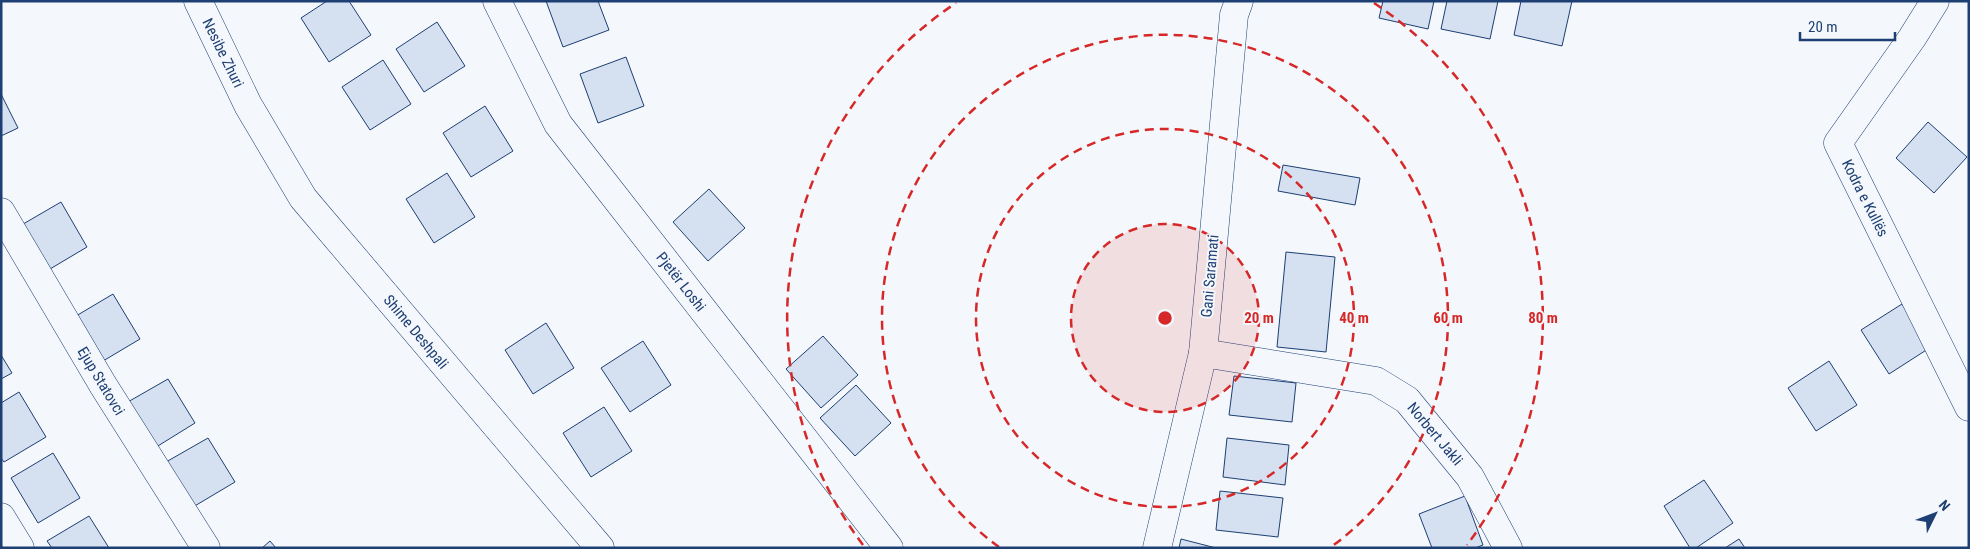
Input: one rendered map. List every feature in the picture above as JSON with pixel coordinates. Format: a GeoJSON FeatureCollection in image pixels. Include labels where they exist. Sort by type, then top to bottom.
{"type":"FeatureCollection","features":[{"type":"Feature","properties":{"kind":"street","name":"Nesibe Zhuri"},"geometry":{"type":"LineString","coordinates":[[198,1],[248,104]]}},
{"type":"Feature","properties":{"kind":"street","name":"Pjetër Loshi"},"geometry":{"type":"LineString","coordinates":[[496,1],[558,124],[889,548]]}},
{"type":"Feature","properties":{"kind":"street","name":"Gani Saramati"},"geometry":{"type":"LineString","coordinates":[[1157,548],[1203,353],[1234,14],[1239,1]]}},
{"type":"Feature","properties":{"kind":"street","name":"Kodra e Kullës"},"geometry":{"type":"LineString","coordinates":[[1935,1],[1912,38],[1838,143],[1969,407]]}},
{"type":"Feature","properties":{"kind":"street","name":"Shime Deshpali"},"geometry":{"type":"LineString","coordinates":[[248,104],[303,198],[600,548]]}},
{"type":"Feature","properties":{"kind":"street","name":"Ejup Statovci"},"geometry":{"type":"LineString","coordinates":[[1,212],[103,385],[206,548]]}},
{"type":"Feature","properties":{"kind":"street","name":"Norbert Jakli"},"geometry":{"type":"LineString","coordinates":[[1203,353],[1376,380],[1407,400],[1470,477],[1508,548]]}},
{"type":"Feature","properties":{"kind":"street"},"geometry":{"type":"LineString","coordinates":[[1,517],[20,548]]}},
{"type":"Feature","properties":{"kind":"building"},"geometry":{"type":"Polygon","coordinates":[[[327,1],[349,1],[371,35],[329,62],[301,18],[327,1]]]}},
{"type":"Feature","properties":{"kind":"building"},"geometry":{"type":"Polygon","coordinates":[[[546,1],[598,1],[609,30],[563,47],[546,1]]]}},
{"type":"Feature","properties":{"kind":"building"},"geometry":{"type":"Polygon","coordinates":[[[1383,1],[1434,1],[1428,29],[1379,18],[1383,1]]]}},
{"type":"Feature","properties":{"kind":"building"},"geometry":{"type":"Polygon","coordinates":[[[1447,1],[1498,1],[1490,39],[1441,29],[1447,1]]]}},
{"type":"Feature","properties":{"kind":"building"},"geometry":{"type":"Polygon","coordinates":[[[1521,1],[1572,1],[1562,46],[1514,35],[1521,1]]]}},
{"type":"Feature","properties":{"kind":"building"},"geometry":{"type":"Polygon","coordinates":[[[437,22],[465,66],[424,92],[396,49],[437,22]]]}},
{"type":"Feature","properties":{"kind":"building"},"geometry":{"type":"Polygon","coordinates":[[[626,57],[644,106],[598,123],[580,74],[626,57]]]}},
{"type":"Feature","properties":{"kind":"building"},"geometry":{"type":"Polygon","coordinates":[[[383,60],[411,104],[370,130],[342,87],[383,60]]]}},
{"type":"Feature","properties":{"kind":"building"},"geometry":{"type":"Polygon","coordinates":[[[1,94],[18,128],[1,136],[1,94]]]}},
{"type":"Feature","properties":{"kind":"building"},"geometry":{"type":"Polygon","coordinates":[[[485,106],[513,151],[471,177],[443,133],[485,106]]]}},
{"type":"Feature","properties":{"kind":"building"},"geometry":{"type":"Polygon","coordinates":[[[1928,122],[1967,157],[1934,193],[1896,158],[1928,122]]]}},
{"type":"Feature","properties":{"kind":"building"},"geometry":{"type":"Polygon","coordinates":[[[1283,165],[1360,178],[1355,205],[1278,191],[1283,165]]]}},
{"type":"Feature","properties":{"kind":"building"},"geometry":{"type":"Polygon","coordinates":[[[447,173],[475,217],[434,243],[406,199],[447,173]]]}},
{"type":"Feature","properties":{"kind":"building"},"geometry":{"type":"Polygon","coordinates":[[[709,189],[745,228],[708,261],[673,222],[709,189]]]}},
{"type":"Feature","properties":{"kind":"building"},"geometry":{"type":"Polygon","coordinates":[[[61,202],[87,247],[45,272],[18,227],[61,202]]]}},
{"type":"Feature","properties":{"kind":"building"},"geometry":{"type":"Polygon","coordinates":[[[1286,252],[1335,257],[1326,352],[1277,347],[1286,252]]]}},
{"type":"Feature","properties":{"kind":"building"},"geometry":{"type":"Polygon","coordinates":[[[113,294],[140,339],[98,364],[71,319],[113,294]]]}},
{"type":"Feature","properties":{"kind":"building"},"geometry":{"type":"Polygon","coordinates":[[[1902,304],[1931,347],[1889,374],[1861,330],[1902,304]]]}},
{"type":"Feature","properties":{"kind":"building"},"geometry":{"type":"Polygon","coordinates":[[[546,323],[574,368],[533,394],[505,350],[546,323]]]}},
{"type":"Feature","properties":{"kind":"building"},"geometry":{"type":"Polygon","coordinates":[[[823,336],[858,375],[821,408],[786,369],[823,336]]]}},
{"type":"Feature","properties":{"kind":"building"},"geometry":{"type":"Polygon","coordinates":[[[643,341],[671,385],[630,412],[601,368],[643,341]]]}},
{"type":"Feature","properties":{"kind":"building"},"geometry":{"type":"Polygon","coordinates":[[[1,355],[12,373],[1,379],[1,355]]]}},
{"type":"Feature","properties":{"kind":"building"},"geometry":{"type":"Polygon","coordinates":[[[1829,361],[1857,405],[1816,431],[1788,388],[1829,361]]]}},
{"type":"Feature","properties":{"kind":"building"},"geometry":{"type":"Polygon","coordinates":[[[1234,376],[1296,383],[1292,422],[1229,415],[1234,376]]]}},
{"type":"Feature","properties":{"kind":"building"},"geometry":{"type":"Polygon","coordinates":[[[168,379],[195,423],[153,449],[126,403],[168,379]]]}},
{"type":"Feature","properties":{"kind":"building"},"geometry":{"type":"Polygon","coordinates":[[[856,385],[891,423],[855,456],[820,418],[856,385]]]}},
{"type":"Feature","properties":{"kind":"building"},"geometry":{"type":"Polygon","coordinates":[[[19,392],[46,437],[4,462],[1,458],[1,403],[19,392]]]}},
{"type":"Feature","properties":{"kind":"building"},"geometry":{"type":"Polygon","coordinates":[[[604,407],[632,451],[591,477],[563,433],[604,407]]]}},
{"type":"Feature","properties":{"kind":"building"},"geometry":{"type":"Polygon","coordinates":[[[208,438],[235,482],[193,507],[166,462],[208,438]]]}},
{"type":"Feature","properties":{"kind":"building"},"geometry":{"type":"Polygon","coordinates":[[[1227,438],[1289,445],[1285,485],[1223,477],[1227,438]]]}},
{"type":"Feature","properties":{"kind":"building"},"geometry":{"type":"Polygon","coordinates":[[[53,453],[80,498],[38,523],[11,478],[53,453]]]}},
{"type":"Feature","properties":{"kind":"building"},"geometry":{"type":"Polygon","coordinates":[[[1704,480],[1733,523],[1696,548],[1690,548],[1664,506],[1704,480]]]}},
{"type":"Feature","properties":{"kind":"building"},"geometry":{"type":"Polygon","coordinates":[[[1220,491],[1283,498],[1278,537],[1216,530],[1220,491]]]}},
{"type":"Feature","properties":{"kind":"building"},"geometry":{"type":"Polygon","coordinates":[[[1465,496],[1483,545],[1475,548],[1432,548],[1419,514],[1465,496]]]}},
{"type":"Feature","properties":{"kind":"building"},"geometry":{"type":"Polygon","coordinates":[[[89,516],[109,548],[52,548],[47,541],[89,516]]]}},
{"type":"Feature","properties":{"kind":"building"},"geometry":{"type":"Polygon","coordinates":[[[1181,539],[1216,548],[1179,548],[1181,539]]]}},
{"type":"Feature","properties":{"kind":"building"},"geometry":{"type":"Polygon","coordinates":[[[1739,539],[1745,548],[1725,548],[1739,539]]]}},
{"type":"Feature","properties":{"kind":"building"},"geometry":{"type":"Polygon","coordinates":[[[270,541],[276,548],[262,548],[270,541]]]}}]}
